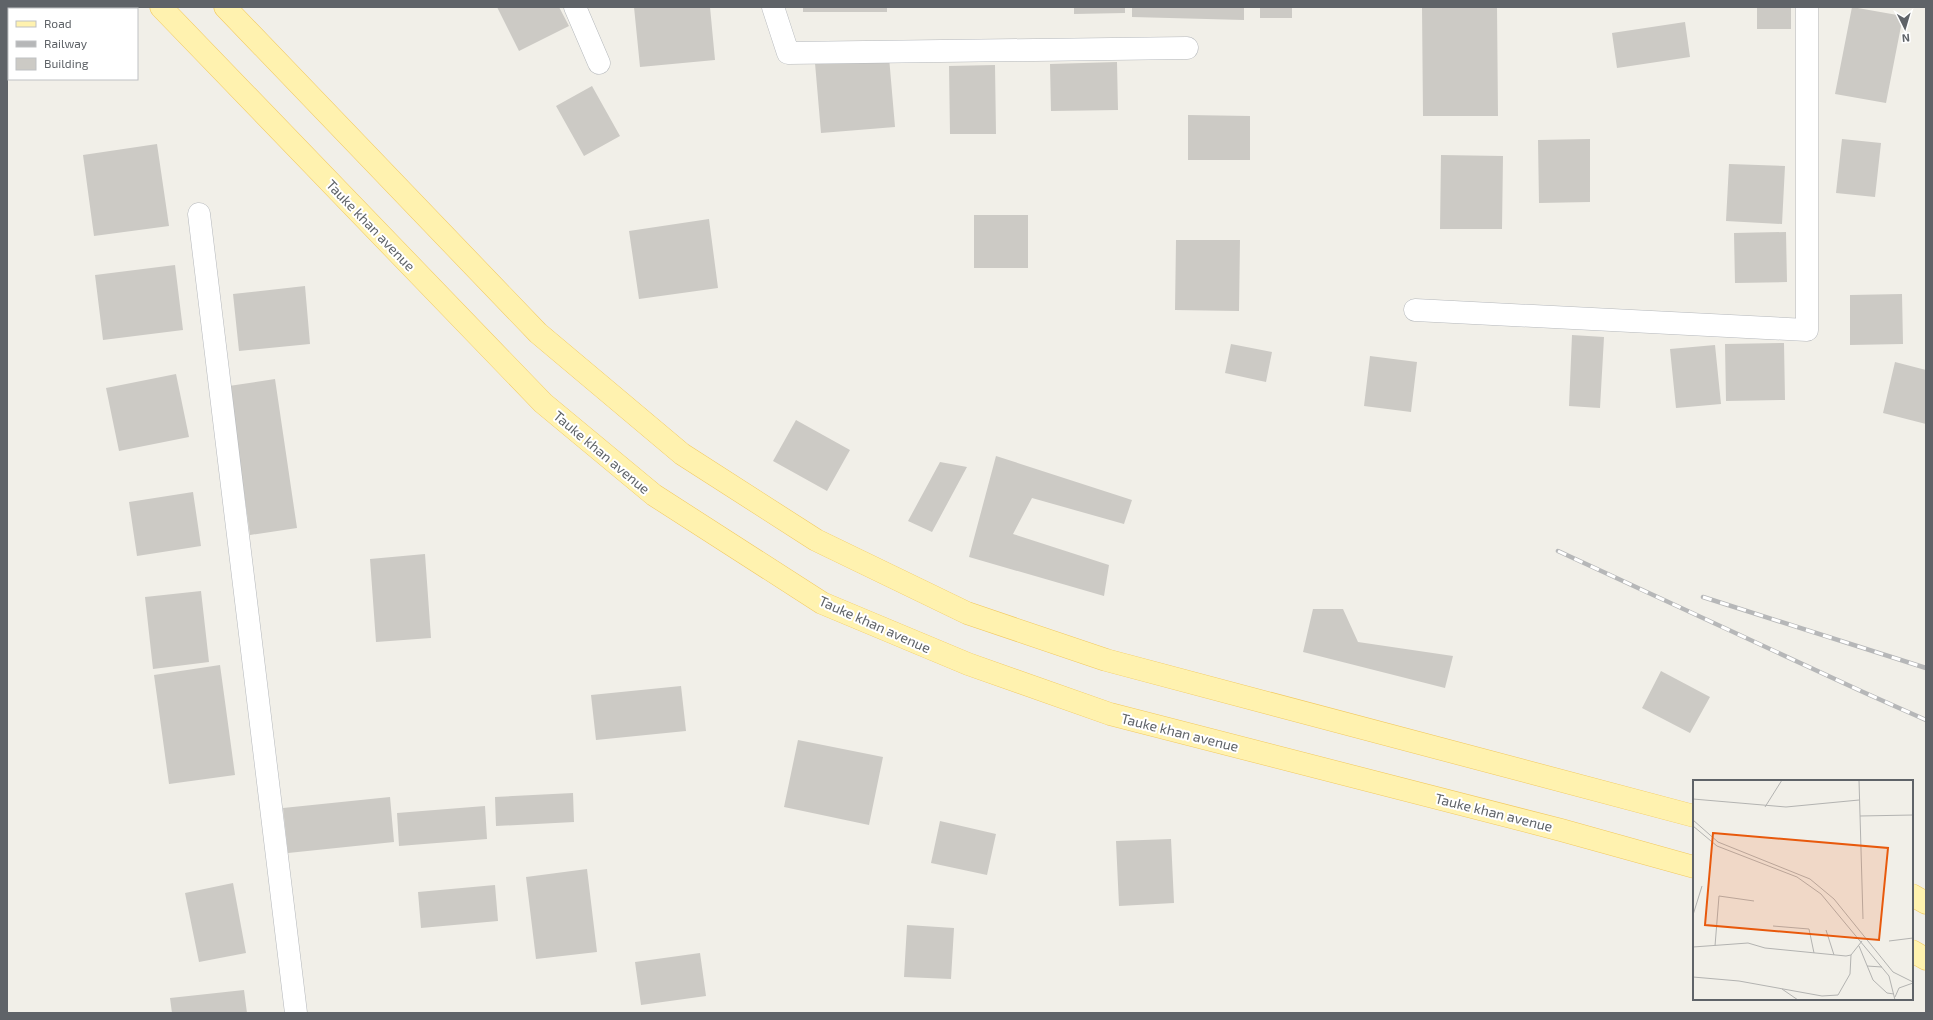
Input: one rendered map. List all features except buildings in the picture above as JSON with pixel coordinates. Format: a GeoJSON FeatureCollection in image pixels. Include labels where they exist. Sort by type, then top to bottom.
{"type":"FeatureCollection","features":[{"type":"Feature","properties":{"kind":"main road","name":"Tauke khan avenue"},"geometry":{"type":"LineString","coordinates":[[161,7],[543,403],[654,495],[822,603],[968,664],[1110,714],[1561,830],[1693,867]]}},
{"type":"Feature","properties":{"kind":"main road"},"geometry":{"type":"LineString","coordinates":[[225,7],[538,333],[682,454],[816,540],[967,613],[1106,660],[1693,816]]}},
{"type":"Feature","properties":{"kind":"main road"},"geometry":{"type":"LineString","coordinates":[[1913,896],[1926,902]]}},
{"type":"Feature","properties":{"kind":"main road"},"geometry":{"type":"LineString","coordinates":[[1913,952],[1926,959]]}},
{"type":"Feature","properties":{"kind":"street"},"geometry":{"type":"LineString","coordinates":[[575,7],[599,63]]}},
{"type":"Feature","properties":{"kind":"street"},"geometry":{"type":"LineString","coordinates":[[773,7],[788,53],[1187,48]]}},
{"type":"Feature","properties":{"kind":"street"},"geometry":{"type":"LineString","coordinates":[[1415,310],[1807,330],[1806,7]]}},
{"type":"Feature","properties":{"kind":"street"},"geometry":{"type":"LineString","coordinates":[[199,214],[296,1013]]}},
{"type":"Feature","properties":{"kind":"railway"},"geometry":{"type":"LineString","coordinates":[[1558,551],[1926,720]]}},
{"type":"Feature","properties":{"kind":"railway"},"geometry":{"type":"LineString","coordinates":[[1703,597],[1926,668]]}}]}
